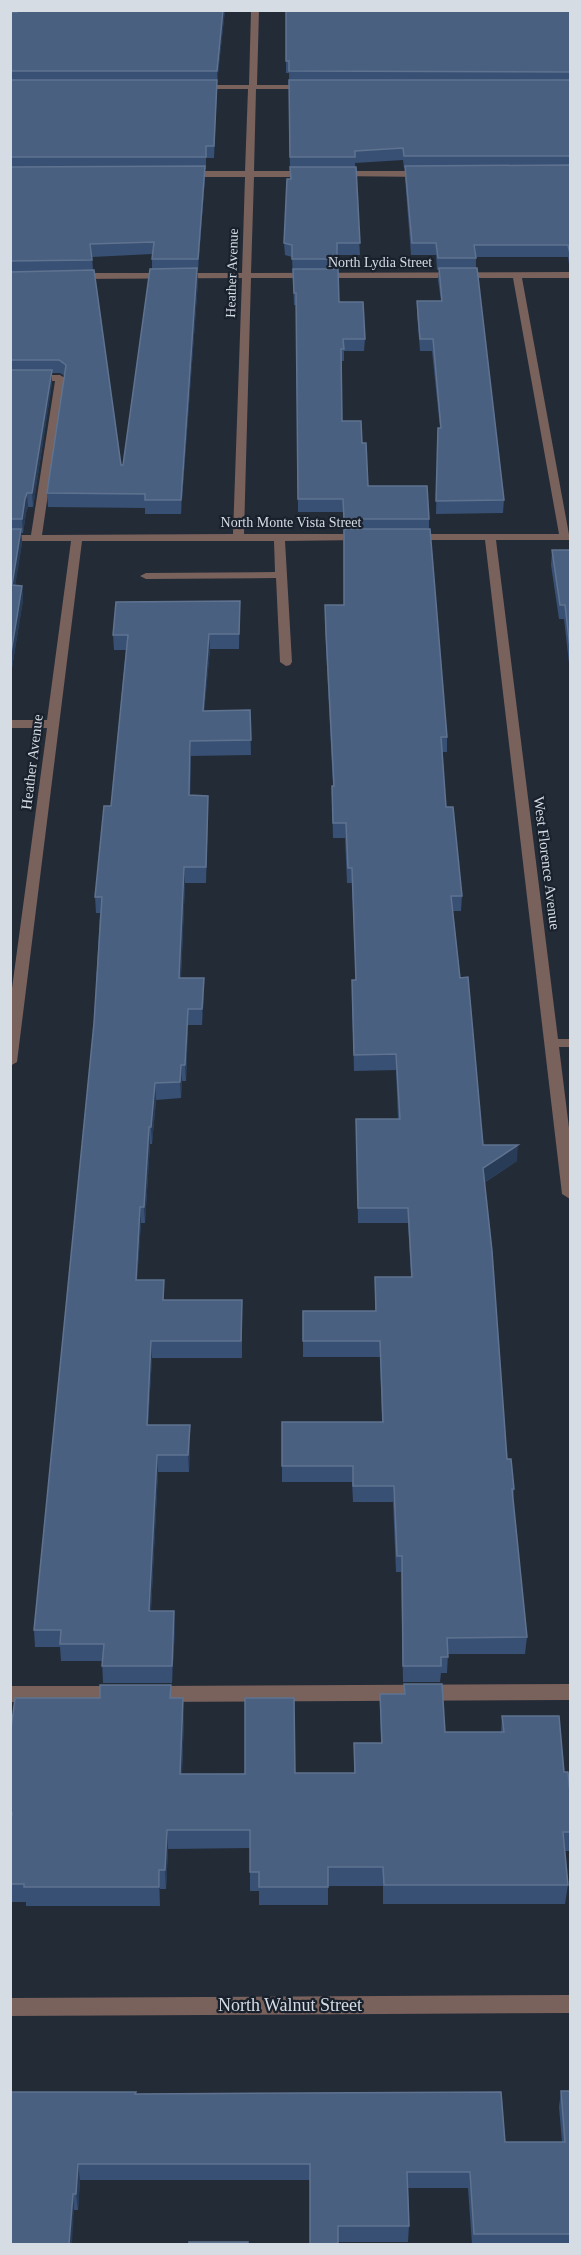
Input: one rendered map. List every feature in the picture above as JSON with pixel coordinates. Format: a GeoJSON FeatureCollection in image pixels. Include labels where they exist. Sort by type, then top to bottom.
{"type":"FeatureCollection","features":[{"type":"Feature","properties":{"kind":"street","name":"Heather Avenue"},"geometry":{"type":"LineString","coordinates":[[238,537],[255,10]]}},
{"type":"Feature","properties":{"kind":"street"},"geometry":{"type":"LineString","coordinates":[[183,87],[312,87]]}},
{"type":"Feature","properties":{"kind":"street"},"geometry":{"type":"LineString","coordinates":[[178,174],[440,174]]}},
{"type":"Feature","properties":{"kind":"street"},"geometry":{"type":"LineString","coordinates":[[396,537],[568,537],[517,275]]}},
{"type":"Feature","properties":{"kind":"street","name":"North Lydia Street"},"geometry":{"type":"LineString","coordinates":[[63,277],[570,275]]}},
{"type":"Feature","properties":{"kind":"street"},"geometry":{"type":"LineString","coordinates":[[10,378],[60,378],[36,537]]}},
{"type":"Feature","properties":{"kind":"street","name":"Heather Avenue"},"geometry":{"type":"LineString","coordinates":[[10,1062],[77,537]]}},
{"type":"Feature","properties":{"kind":"street"},"geometry":{"type":"LineString","coordinates":[[279,537],[286,662]]}},
{"type":"Feature","properties":{"kind":"street","name":"North Monte Vista Street"},"geometry":{"type":"LineString","coordinates":[[10,538],[372,537]]}},
{"type":"Feature","properties":{"kind":"street","name":"West Florence Avenue"},"geometry":{"type":"LineString","coordinates":[[490,537],[570,1194]]}},
{"type":"Feature","properties":{"kind":"street"},"geometry":{"type":"LineString","coordinates":[[146,576],[281,575]]}},
{"type":"Feature","properties":{"kind":"street"},"geometry":{"type":"LineString","coordinates":[[10,724],[54,724]]}},
{"type":"Feature","properties":{"kind":"street"},"geometry":{"type":"LineString","coordinates":[[552,1043],[570,1043]]}},
{"type":"Feature","properties":{"kind":"street"},"geometry":{"type":"LineString","coordinates":[[10,1694],[570,1692]]}},
{"type":"Feature","properties":{"kind":"street","name":"North Walnut Street"},"geometry":{"type":"LineString","coordinates":[[10,2007],[570,2004]]}},
{"type":"Feature","properties":{"kind":"building"},"geometry":{"type":"Polygon","coordinates":[[[18,10],[223,10],[217,71],[10,71],[10,12],[18,10]]]}},
{"type":"Feature","properties":{"kind":"building"},"geometry":{"type":"Polygon","coordinates":[[[286,10],[570,10],[570,72],[289,71],[289,61],[286,61],[286,10]]]}},
{"type":"Feature","properties":{"kind":"building"},"geometry":{"type":"Polygon","coordinates":[[[10,80],[217,80],[214,146],[206,146],[206,157],[10,157],[10,80]]]}},
{"type":"Feature","properties":{"kind":"building"},"geometry":{"type":"Polygon","coordinates":[[[289,80],[570,80],[570,156],[404,156],[403,148],[355,151],[355,157],[290,157],[289,80]]]}},
{"type":"Feature","properties":{"kind":"building"},"geometry":{"type":"Polygon","coordinates":[[[570,165],[570,254],[568,245],[474,245],[476,258],[438,258],[436,243],[412,243],[405,166],[570,165]]]}},
{"type":"Feature","properties":{"kind":"building"},"geometry":{"type":"Polygon","coordinates":[[[205,166],[198,259],[152,259],[154,242],[90,244],[92,260],[10,261],[10,167],[205,166]]]}},
{"type":"Feature","properties":{"kind":"building"},"geometry":{"type":"Polygon","coordinates":[[[290,167],[356,167],[360,243],[337,243],[337,259],[292,259],[292,245],[284,243],[287,179],[291,179],[290,167]]]}},
{"type":"Feature","properties":{"kind":"building"},"geometry":{"type":"Polygon","coordinates":[[[197,268],[181,500],[145,500],[145,494],[47,493],[66,365],[59,360],[10,360],[10,272],[94,270],[121,465],[123,465],[150,269],[197,268]]]}},
{"type":"Feature","properties":{"kind":"building"},"geometry":{"type":"Polygon","coordinates":[[[439,268],[477,268],[504,500],[436,501],[438,428],[441,428],[433,339],[420,339],[417,301],[442,301],[439,268]]]}},
{"type":"Feature","properties":{"kind":"building"},"geometry":{"type":"Polygon","coordinates":[[[293,269],[338,269],[339,302],[363,302],[365,339],[343,339],[344,349],[341,349],[342,421],[361,421],[362,443],[366,443],[368,486],[427,486],[429,519],[344,519],[343,499],[298,499],[296,293],[294,293],[293,269]]]}},
{"type":"Feature","properties":{"kind":"building"},"geometry":{"type":"Polygon","coordinates":[[[10,370],[52,370],[32,493],[27,493],[22,519],[10,519],[10,370]]]}},
{"type":"Feature","properties":{"kind":"building"},"geometry":{"type":"Polygon","coordinates":[[[10,529],[21,529],[12,585],[22,586],[10,659],[10,529]]]}},
{"type":"Feature","properties":{"kind":"building"},"geometry":{"type":"Polygon","coordinates":[[[344,529],[430,529],[447,737],[441,737],[446,807],[453,807],[462,896],[451,896],[460,978],[468,977],[483,1145],[518,1145],[483,1168],[492,1251],[507,1459],[511,1459],[527,1637],[447,1638],[448,1657],[441,1657],[441,1666],[403,1666],[402,1556],[397,1556],[394,1486],[353,1486],[353,1466],[282,1466],[282,1422],[383,1422],[380,1341],[303,1341],[303,1311],[376,1311],[375,1277],[412,1277],[408,1208],[358,1208],[356,1119],[400,1119],[396,1054],[354,1055],[352,980],[356,980],[352,868],[348,868],[346,823],[333,823],[332,786],[334,786],[325,605],[344,605],[344,529]]]}},
{"type":"Feature","properties":{"kind":"building"},"geometry":{"type":"Polygon","coordinates":[[[552,550],[570,550],[570,648],[565,605],[560,605],[552,550]]]}},
{"type":"Feature","properties":{"kind":"building"},"geometry":{"type":"Polygon","coordinates":[[[240,601],[239,634],[209,634],[203,711],[250,710],[251,740],[190,741],[189,795],[208,796],[206,867],[184,867],[179,978],[204,978],[202,1009],[188,1009],[185,1065],[181,1065],[180,1082],[155,1083],[151,1127],[149,1127],[144,1207],[140,1207],[136,1280],[164,1280],[163,1300],[242,1300],[241,1341],[151,1341],[147,1425],[190,1425],[188,1455],[157,1455],[149,1611],[174,1611],[172,1666],[102,1666],[104,1644],[60,1644],[61,1630],[34,1630],[94,1023],[102,897],[95,897],[104,806],[111,806],[128,635],[113,635],[116,602],[240,601]]]}},
{"type":"Feature","properties":{"kind":"building"},"geometry":{"type":"Polygon","coordinates":[[[404,1684],[442,1684],[445,1732],[504,1732],[502,1716],[559,1716],[564,1772],[568,1772],[570,1794],[570,1832],[563,1832],[568,1885],[384,1885],[383,1867],[328,1867],[328,1887],[259,1887],[259,1872],[250,1872],[250,1830],[167,1830],[165,1870],[159,1870],[159,1887],[24,1887],[24,1884],[10,1884],[12,1813],[10,1813],[10,1737],[15,1698],[100,1698],[100,1685],[171,1685],[170,1698],[183,1698],[180,1774],[245,1774],[245,1698],[294,1698],[295,1773],[355,1773],[354,1743],[382,1743],[380,1694],[405,1694],[404,1684]]]}},
{"type":"Feature","properties":{"kind":"building"},"geometry":{"type":"Polygon","coordinates":[[[561,2091],[570,2091],[570,2234],[474,2234],[470,2172],[407,2172],[409,2226],[338,2226],[338,2244],[310,2244],[310,2164],[78,2164],[69,2244],[10,2244],[10,2092],[136,2092],[135,2094],[501,2092],[505,2142],[565,2142],[561,2091]]]}},
{"type":"Feature","properties":{"kind":"building"},"geometry":{"type":"Polygon","coordinates":[[[189,2242],[248,2242],[248,2244],[189,2244],[189,2242]]]}}]}
